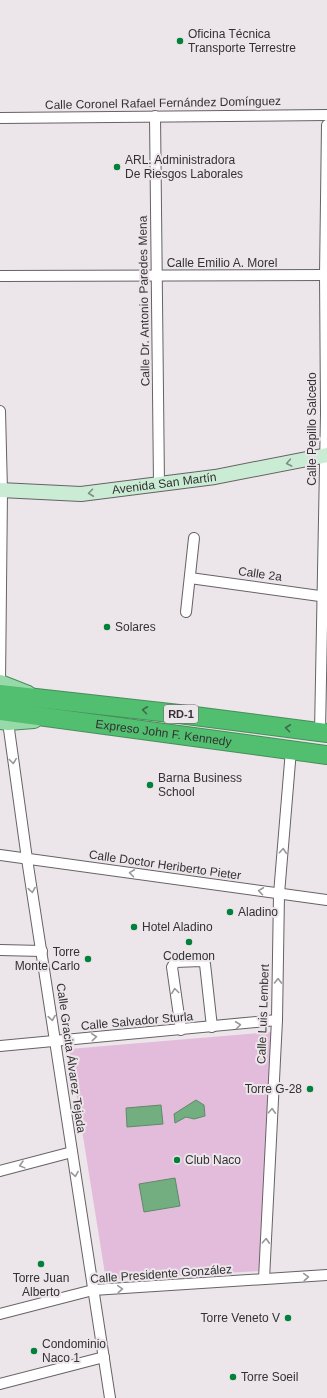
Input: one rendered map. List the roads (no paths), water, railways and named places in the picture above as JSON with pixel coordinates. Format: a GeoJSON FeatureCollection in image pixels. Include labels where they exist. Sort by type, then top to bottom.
{"type":"FeatureCollection","features":[{"type":"Feature","properties":{"kind":"highway","name":"Expreso John F. Kennedy"},"geometry":{"type":"LineString","coordinates":[[0,694],[35,697],[324,733]]}},
{"type":"Feature","properties":{"kind":"highway","name":"Expreso John F. Kennedy"},"geometry":{"type":"LineString","coordinates":[[3,718],[48,718],[327,755]]}},
{"type":"Feature","properties":{"kind":"main road","name":"Avenida San Martín"},"geometry":{"type":"LineString","coordinates":[[1,490],[81,494],[215,477],[326,456]]}},
{"type":"Feature","properties":{"kind":"main road","name":"RD-1"},"geometry":{"type":"LineString","coordinates":[[0,683],[35,697]]}},
{"type":"Feature","properties":{"kind":"street","name":"Calle Coronel Rafael Fernández Domínguez"},"geometry":{"type":"LineString","coordinates":[[0,118],[327,115]]}},
{"type":"Feature","properties":{"kind":"street","name":"Calle Dr. Antonio Paredes Mena"},"geometry":{"type":"LineString","coordinates":[[155,116],[158,277],[159,484]]}},
{"type":"Feature","properties":{"kind":"street","name":"Calle Pepillo Salcedo"},"geometry":{"type":"LineString","coordinates":[[324,733],[326,456],[325,275],[327,125]]}},
{"type":"Feature","properties":{"kind":"street","name":"Calle Emilio A. Morel"},"geometry":{"type":"LineString","coordinates":[[0,276],[158,277],[325,275]]}},
{"type":"Feature","properties":{"kind":"street"},"geometry":{"type":"LineString","coordinates":[[0,411],[0,683]]}},
{"type":"Feature","properties":{"kind":"street"},"geometry":{"type":"LineString","coordinates":[[186,612],[194,538]]}},
{"type":"Feature","properties":{"kind":"street","name":"Calle 2a"},"geometry":{"type":"LineString","coordinates":[[190,578],[325,596]]}},
{"type":"Feature","properties":{"kind":"street","name":"Calle Gracita Álvarez Tejada"},"geometry":{"type":"LineString","coordinates":[[3,718],[42,951],[110,1398]]}},
{"type":"Feature","properties":{"kind":"street","name":"Calle Luis Lembert"},"geometry":{"type":"LineString","coordinates":[[264,1280],[277,1020],[279,894],[291,750]]}},
{"type":"Feature","properties":{"kind":"street","name":"Calle Doctor Heriberto Pieter"},"geometry":{"type":"LineString","coordinates":[[0,855],[327,900]]}},
{"type":"Feature","properties":{"kind":"street"},"geometry":{"type":"LineString","coordinates":[[0,950],[42,951]]}},
{"type":"Feature","properties":{"kind":"street"},"geometry":{"type":"LineString","coordinates":[[181,1030],[172,967],[175,962],[201,962],[205,964],[212,1028]]}},
{"type":"Feature","properties":{"kind":"street","name":"Calle Salvador Sturla"},"geometry":{"type":"LineString","coordinates":[[0,1046],[55,1040],[212,1028],[277,1020]]}},
{"type":"Feature","properties":{"kind":"street"},"geometry":{"type":"LineString","coordinates":[[0,1171],[72,1152]]}},
{"type":"Feature","properties":{"kind":"street","name":"Calle Presidente González"},"geometry":{"type":"LineString","coordinates":[[0,1314],[93,1290],[327,1275]]}},
{"type":"Feature","properties":{"kind":"street"},"geometry":{"type":"LineString","coordinates":[[0,1384],[104,1358]]}},
{"type":"Feature","properties":{"kind":"place","name":"Oficina Técnica Transporte Terrestre"},"geometry":{"type":"Point","coordinates":[180,41]}},
{"type":"Feature","properties":{"kind":"place","name":"ARL. Administradora De Riesgos Laborales"},"geometry":{"type":"Point","coordinates":[117,167]}},
{"type":"Feature","properties":{"kind":"place","name":"Solares"},"geometry":{"type":"Point","coordinates":[107,627]}},
{"type":"Feature","properties":{"kind":"place","name":"Barna Business School"},"geometry":{"type":"Point","coordinates":[150,785]}},
{"type":"Feature","properties":{"kind":"place","name":"Aladino"},"geometry":{"type":"Point","coordinates":[230,912]}},
{"type":"Feature","properties":{"kind":"place","name":"Hotel Aladino"},"geometry":{"type":"Point","coordinates":[134,927]}},
{"type":"Feature","properties":{"kind":"place","name":"Codemon"},"geometry":{"type":"Point","coordinates":[189,942]}},
{"type":"Feature","properties":{"kind":"place","name":"Torre Monte Carlo"},"geometry":{"type":"Point","coordinates":[88,959]}},
{"type":"Feature","properties":{"kind":"place","name":"Torre G-28"},"geometry":{"type":"Point","coordinates":[310,1089]}},
{"type":"Feature","properties":{"kind":"place","name":"Club Naco"},"geometry":{"type":"Point","coordinates":[177,1160]}},
{"type":"Feature","properties":{"kind":"place","name":"Torre Juan Alberto"},"geometry":{"type":"Point","coordinates":[41,1264]}},
{"type":"Feature","properties":{"kind":"place","name":"Torre Veneto V"},"geometry":{"type":"Point","coordinates":[288,1318]}},
{"type":"Feature","properties":{"kind":"place","name":"Condominio Naco 1"},"geometry":{"type":"Point","coordinates":[34,1351]}},
{"type":"Feature","properties":{"kind":"place","name":"Torre Soeil"},"geometry":{"type":"Point","coordinates":[233,1377]}}]}
